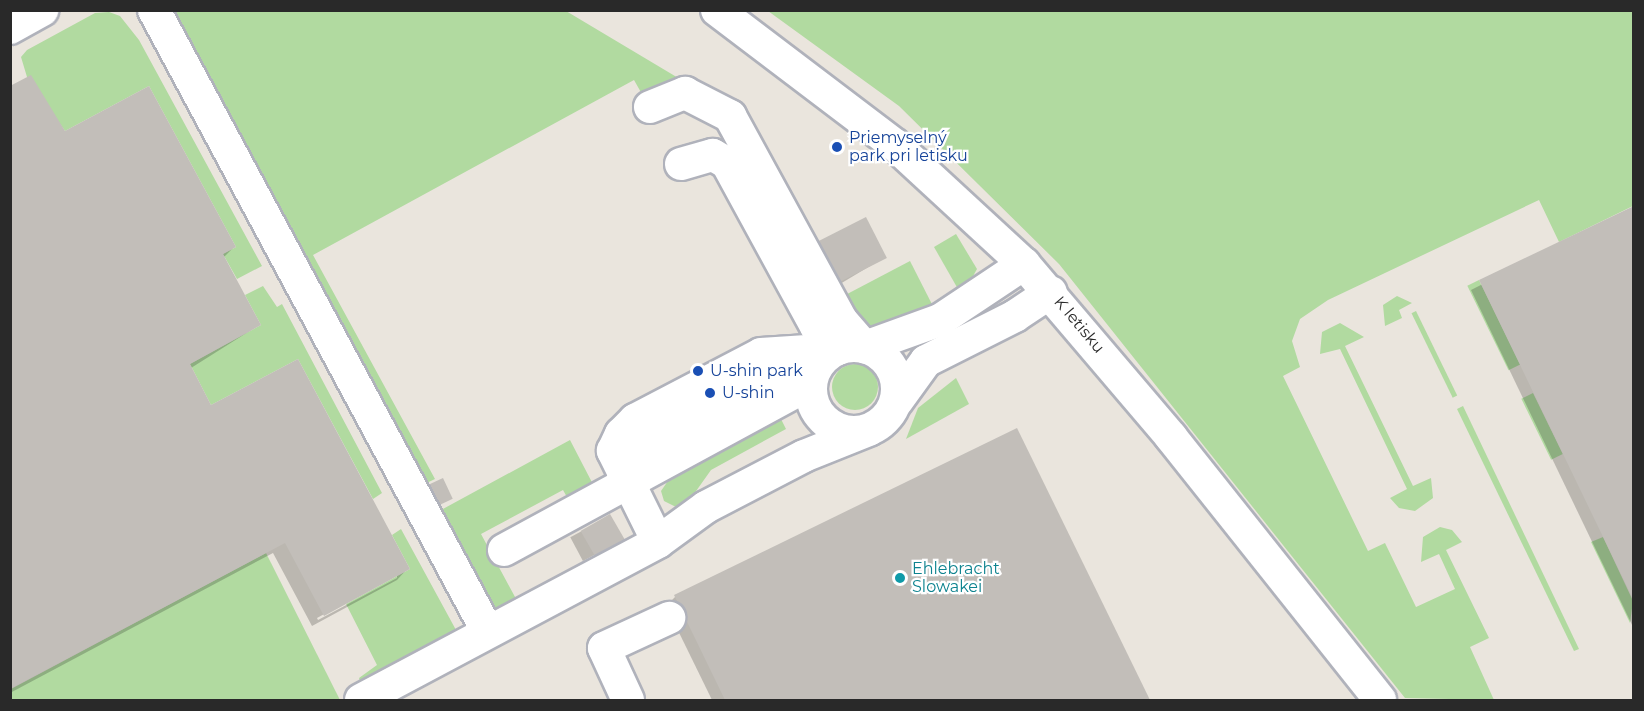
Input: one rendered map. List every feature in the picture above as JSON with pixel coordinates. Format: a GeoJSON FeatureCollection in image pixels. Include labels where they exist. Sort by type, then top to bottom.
{"type":"FeatureCollection","features":[{"type":"Feature","properties":{"kind":"street"},"geometry":{"type":"LineString","coordinates":[[10,28],[42,10]]}},
{"type":"Feature","properties":{"kind":"street"},"geometry":{"type":"LineString","coordinates":[[154,10],[488,632]]}},
{"type":"Feature","properties":{"kind":"street","name":"K letisku"},"geometry":{"type":"LineString","coordinates":[[717,10],[895,145],[1024,264],[1051,292],[1380,700]]}},
{"type":"Feature","properties":{"kind":"street"},"geometry":{"type":"LineString","coordinates":[[650,107],[685,93],[730,116],[842,321],[852,348]]}},
{"type":"Feature","properties":{"kind":"street"},"geometry":{"type":"LineString","coordinates":[[681,164],[713,155],[727,163],[816,326],[852,348],[891,366],[897,401]]}},
{"type":"Feature","properties":{"kind":"street"},"geometry":{"type":"LineString","coordinates":[[869,430],[840,431],[826,423],[811,398],[811,382],[816,368],[852,348],[940,320],[1024,264]]}},
{"type":"Feature","properties":{"kind":"street"},"geometry":{"type":"LineString","coordinates":[[361,700],[658,542],[706,507],[794,461],[882,424],[926,361],[1015,316],[1051,292]]}},
{"type":"Feature","properties":{"kind":"street"},"geometry":{"type":"LineString","coordinates":[[658,542],[613,451],[635,420],[761,354],[852,348]]}},
{"type":"Feature","properties":{"kind":"street"},"geometry":{"type":"LineString","coordinates":[[504,550],[625,478],[811,382]]}},
{"type":"Feature","properties":{"kind":"street"},"geometry":{"type":"LineString","coordinates":[[628,700],[604,648],[669,618]]}},
{"type":"Feature","properties":{"kind":"green space"},"geometry":{"type":"Polygon","coordinates":[[[161,11],[566,11],[690,85],[647,103],[634,80],[313,255],[435,479],[416,488],[161,11]]]}},
{"type":"Feature","properties":{"kind":"green space"},"geometry":{"type":"Polygon","coordinates":[[[768,11],[1633,11],[1633,206],[1559,242],[1539,200],[1328,300],[1300,319],[1292,341],[1300,367],[1283,376],[1368,551],[1385,543],[1416,607],[1455,589],[1439,554],[1421,562],[1423,537],[1440,527],[1452,530],[1462,542],[1446,550],[1489,638],[1470,647],[1494,700],[1405,698],[1059,264],[899,106],[768,11]]]}},
{"type":"Feature","properties":{"kind":"green space"},"geometry":{"type":"Polygon","coordinates":[[[109,12],[120,16],[139,40],[262,266],[237,279],[223,254],[236,247],[149,86],[65,131],[27,77],[21,57],[27,50],[95,13],[109,12]]]}},
{"type":"Feature","properties":{"kind":"green space"},"geometry":{"type":"Polygon","coordinates":[[[956,234],[977,269],[962,296],[934,247],[956,234]]]}},
{"type":"Feature","properties":{"kind":"green space"},"geometry":{"type":"Polygon","coordinates":[[[910,261],[940,320],[880,344],[832,302],[910,261]]]}},
{"type":"Feature","properties":{"kind":"green space"},"geometry":{"type":"Polygon","coordinates":[[[1479,280],[1520,364],[1509,370],[1467,286],[1479,280]]]}},
{"type":"Feature","properties":{"kind":"green space"},"geometry":{"type":"Polygon","coordinates":[[[263,286],[277,307],[282,304],[382,493],[373,499],[298,359],[211,405],[190,364],[261,325],[245,295],[263,286]]]}},
{"type":"Feature","properties":{"kind":"green space"},"geometry":{"type":"Polygon","coordinates":[[[1397,296],[1412,303],[1399,310],[1402,318],[1385,326],[1383,305],[1397,296]]]}},
{"type":"Feature","properties":{"kind":"green space"},"geometry":{"type":"Polygon","coordinates":[[[1416,311],[1457,395],[1453,398],[1412,313],[1416,311]]]}},
{"type":"Feature","properties":{"kind":"green space"},"geometry":{"type":"Polygon","coordinates":[[[1340,323],[1364,337],[1345,346],[1413,486],[1431,478],[1433,498],[1415,511],[1399,508],[1390,498],[1407,489],[1340,349],[1320,354],[1322,332],[1340,323]]]}},
{"type":"Feature","properties":{"kind":"green space"},"geometry":{"type":"Polygon","coordinates":[[[855,364],[871,371],[878,387],[871,403],[855,410],[839,403],[832,387],[839,371],[855,364]]]}},
{"type":"Feature","properties":{"kind":"green space"},"geometry":{"type":"Polygon","coordinates":[[[956,378],[969,404],[906,439],[918,408],[956,378]]]}},
{"type":"Feature","properties":{"kind":"green space"},"geometry":{"type":"Polygon","coordinates":[[[1533,393],[1563,454],[1551,460],[1521,399],[1533,393]]]}},
{"type":"Feature","properties":{"kind":"green space"},"geometry":{"type":"Polygon","coordinates":[[[1463,406],[1579,649],[1574,651],[1457,409],[1463,406]]]}},
{"type":"Feature","properties":{"kind":"green space"},"geometry":{"type":"Polygon","coordinates":[[[781,419],[786,429],[711,470],[689,501],[678,508],[664,501],[661,491],[670,478],[781,419]]]}},
{"type":"Feature","properties":{"kind":"green space"},"geometry":{"type":"Polygon","coordinates":[[[570,440],[597,492],[572,506],[563,490],[481,534],[521,608],[493,624],[430,516],[570,440]]]}},
{"type":"Feature","properties":{"kind":"green space"},"geometry":{"type":"Polygon","coordinates":[[[401,529],[462,641],[361,684],[359,678],[377,665],[346,604],[410,569],[392,535],[401,529]]]}},
{"type":"Feature","properties":{"kind":"green space"},"geometry":{"type":"Polygon","coordinates":[[[1603,537],[1633,601],[1630,623],[1591,542],[1603,537]]]}},
{"type":"Feature","properties":{"kind":"green space"},"geometry":{"type":"Polygon","coordinates":[[[266,553],[340,700],[11,700],[11,689],[266,553]]]}},
{"type":"Feature","properties":{"kind":"building"},"geometry":{"type":"Polygon","coordinates":[[[31,75],[65,131],[149,86],[236,247],[223,254],[261,325],[190,364],[211,405],[298,359],[410,569],[324,616],[285,543],[10,689],[10,86],[31,75]]]}},
{"type":"Feature","properties":{"kind":"building"},"geometry":{"type":"Polygon","coordinates":[[[1634,206],[1634,601],[1479,280],[1634,206]]]}},
{"type":"Feature","properties":{"kind":"building"},"geometry":{"type":"Polygon","coordinates":[[[866,217],[887,258],[835,284],[814,243],[866,217]]]}},
{"type":"Feature","properties":{"kind":"building","name":"Ehlebracht Slowakei"},"geometry":{"type":"Polygon","coordinates":[[[1017,428],[1150,700],[725,700],[674,595],[1017,428]]]}},
{"type":"Feature","properties":{"kind":"building"},"geometry":{"type":"Polygon","coordinates":[[[443,478],[453,499],[430,509],[420,489],[443,478]]]}},
{"type":"Feature","properties":{"kind":"building"},"geometry":{"type":"Polygon","coordinates":[[[610,514],[625,540],[596,557],[581,531],[610,514]]]}},
{"type":"Feature","properties":{"kind":"place","name":"Priemyselný park pri letisku"},"geometry":{"type":"Point","coordinates":[837,147]}},
{"type":"Feature","properties":{"kind":"place","name":"U-shin park"},"geometry":{"type":"Point","coordinates":[698,371]}},
{"type":"Feature","properties":{"kind":"place","name":"U-shin"},"geometry":{"type":"Point","coordinates":[710,393]}},
{"type":"Feature","properties":{"kind":"place","name":"Ehlebracht Slowakei"},"geometry":{"type":"Point","coordinates":[900,578]}}]}
